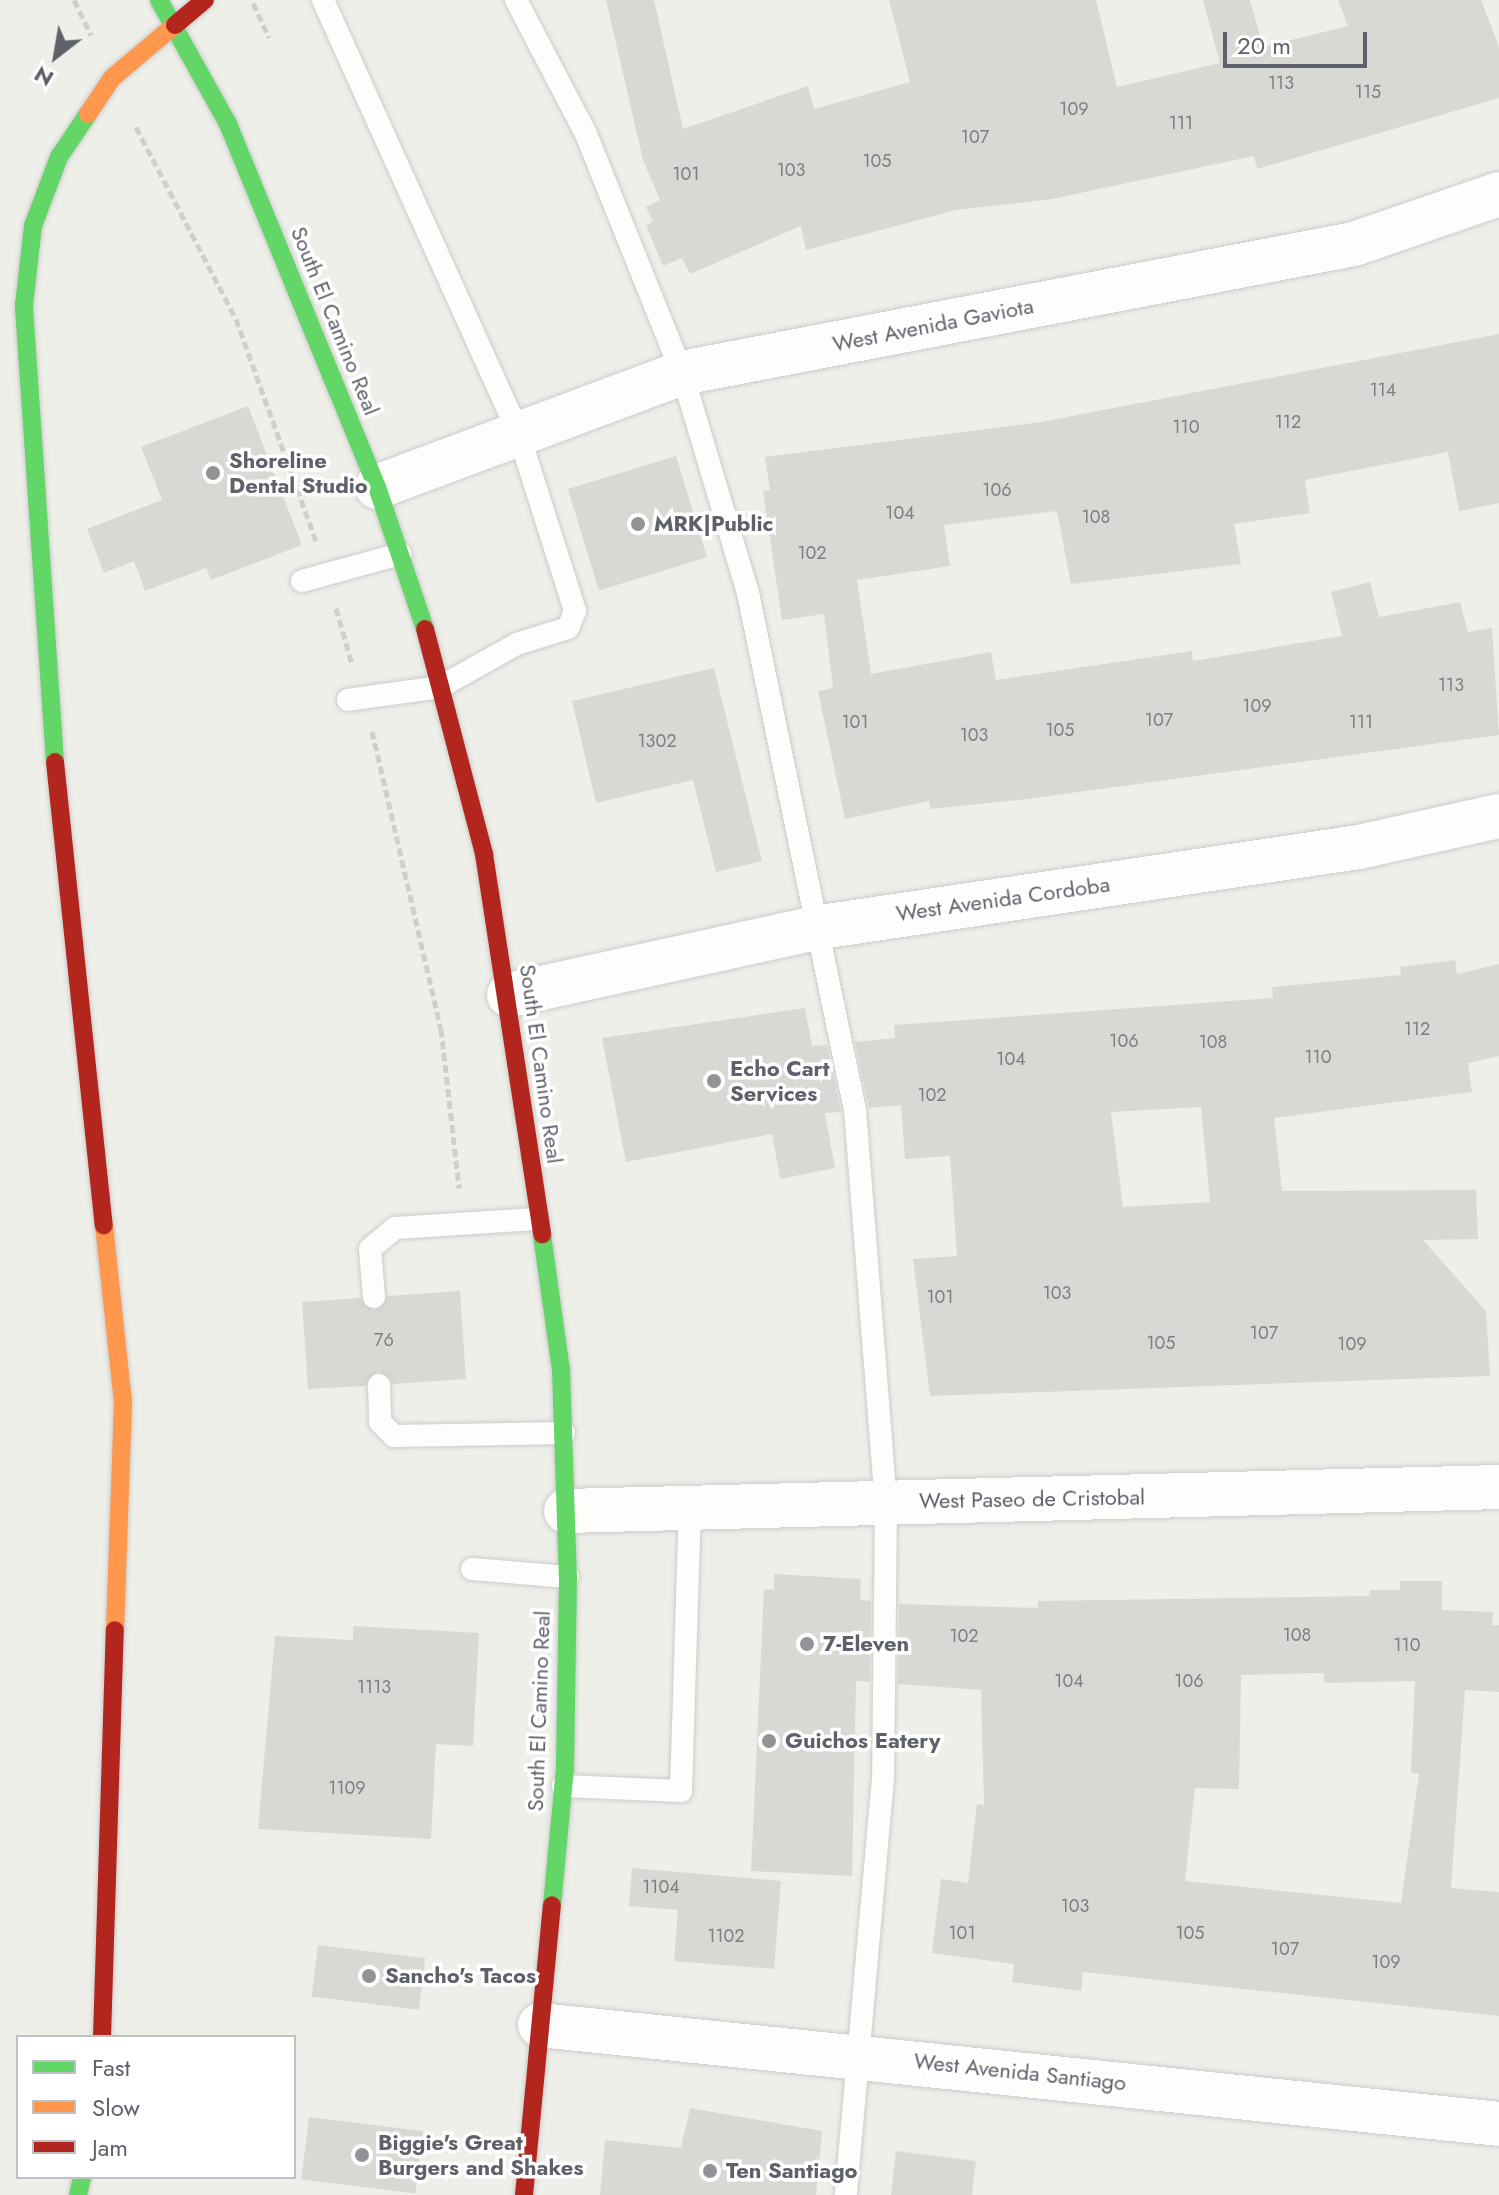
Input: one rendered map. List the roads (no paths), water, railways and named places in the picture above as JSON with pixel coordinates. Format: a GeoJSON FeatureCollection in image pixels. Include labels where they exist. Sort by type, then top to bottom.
{"type":"FeatureCollection","features":[{"type":"Feature","properties":{"kind":"main road","name":"South El Camino Real"},"geometry":{"type":"LineString","coordinates":[[159,0],[228,124],[377,487],[440,687],[484,854],[509,995],[564,1433],[568,1577],[563,1786],[524,2195]]}},
{"type":"Feature","properties":{"kind":"main road"},"geometry":{"type":"LineString","coordinates":[[102,2035],[123,1402],[46,673],[24,305],[33,226],[59,157],[112,78],[205,0]]}},
{"type":"Feature","properties":{"kind":"street","name":"West Avenida Gaviota"},"geometry":{"type":"LineString","coordinates":[[377,487],[682,373],[1354,244],[1499,194]]}},
{"type":"Feature","properties":{"kind":"street","name":"West Avenida Cordoba"},"geometry":{"type":"LineString","coordinates":[[509,995],[821,927],[1359,847],[1499,816]]}},
{"type":"Feature","properties":{"kind":"street","name":"West Paseo de Cristobal"},"geometry":{"type":"LineString","coordinates":[[566,1511],[1499,1487]]}},
{"type":"Feature","properties":{"kind":"street","name":"West Avenida Santiago"},"geometry":{"type":"LineString","coordinates":[[540,2025],[860,2055],[1499,2124]]}},
{"type":"Feature","properties":{"kind":"lane"},"geometry":{"type":"LineString","coordinates":[[323,0],[518,432],[575,611],[568,628],[517,644],[440,687],[348,700]]}},
{"type":"Feature","properties":{"kind":"lane"},"geometry":{"type":"LineString","coordinates":[[516,0],[586,134],[682,373],[748,593],[821,927],[855,1110],[886,1502],[883,1778],[846,2195]]}},
{"type":"Feature","properties":{"kind":"lane"},"geometry":{"type":"LineString","coordinates":[[302,581],[400,554]]}},
{"type":"Feature","properties":{"kind":"lane"},"geometry":{"type":"LineString","coordinates":[[374,1297],[370,1249],[395,1228],[536,1219]]}},
{"type":"Feature","properties":{"kind":"lane"},"geometry":{"type":"LineString","coordinates":[[379,1385],[380,1422],[394,1436],[564,1433]]}},
{"type":"Feature","properties":{"kind":"lane"},"geometry":{"type":"LineString","coordinates":[[563,1786],[681,1791],[690,1510]]}},
{"type":"Feature","properties":{"kind":"lane"},"geometry":{"type":"LineString","coordinates":[[472,1569],[568,1577]]}},
{"type":"Feature","properties":{"kind":"place","name":"Shoreline Dental Studio"},"geometry":{"type":"Point","coordinates":[213,473]}},
{"type":"Feature","properties":{"kind":"place","name":"MRK|Public"},"geometry":{"type":"Point","coordinates":[638,524]}},
{"type":"Feature","properties":{"kind":"place","name":"Echo Cart Services"},"geometry":{"type":"Point","coordinates":[714,1081]}},
{"type":"Feature","properties":{"kind":"place","name":"7-Eleven"},"geometry":{"type":"Point","coordinates":[807,1644]}},
{"type":"Feature","properties":{"kind":"place","name":"Guichos Eatery"},"geometry":{"type":"Point","coordinates":[769,1741]}},
{"type":"Feature","properties":{"kind":"place","name":"Sancho's Tacos"},"geometry":{"type":"Point","coordinates":[369,1976]}},
{"type":"Feature","properties":{"kind":"place","name":"Biggie's Great Burgers and Shakes"},"geometry":{"type":"Point","coordinates":[362,2155]}},
{"type":"Feature","properties":{"kind":"place","name":"Ten Santiago"},"geometry":{"type":"Point","coordinates":[710,2171]}}]}
